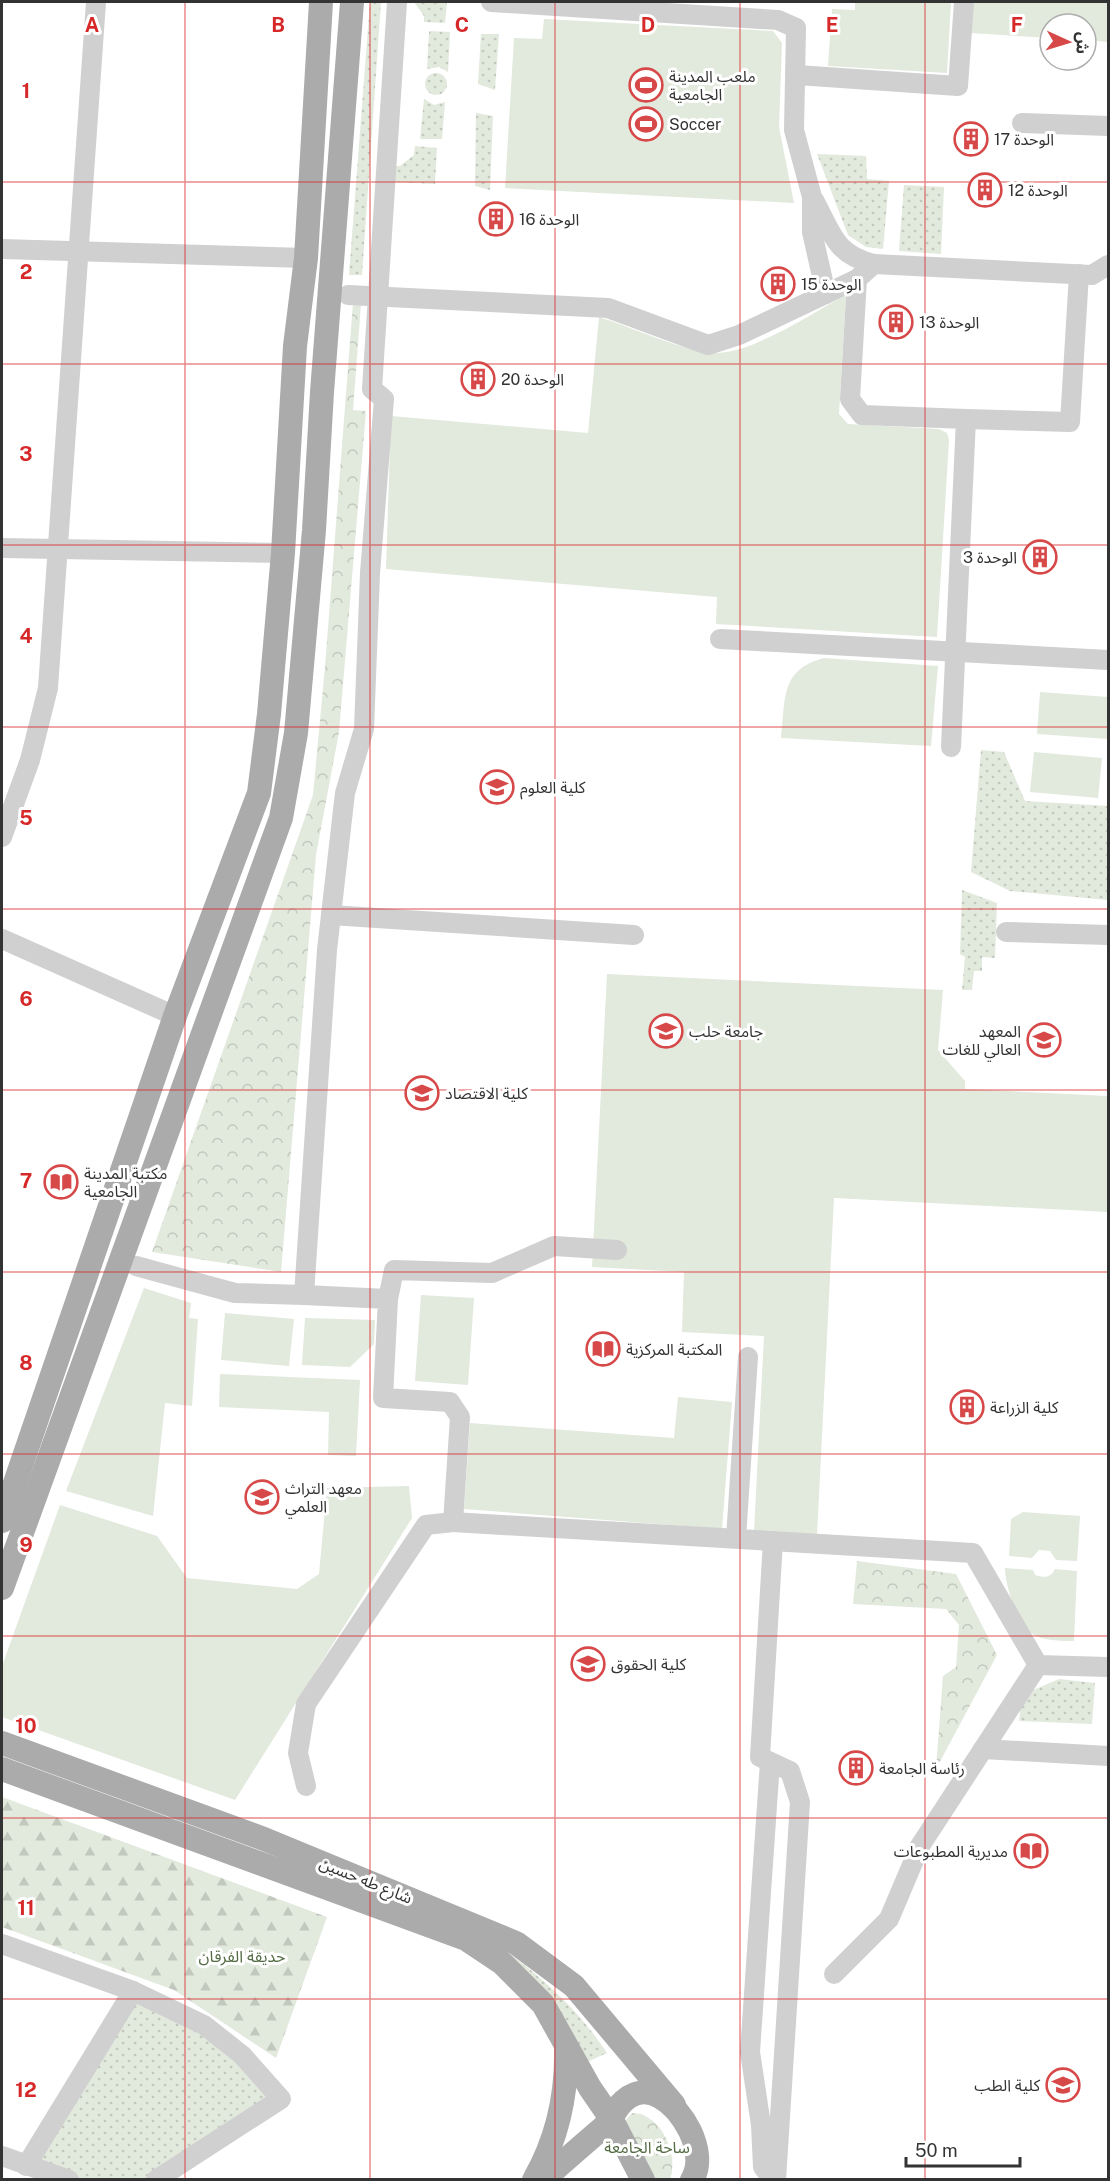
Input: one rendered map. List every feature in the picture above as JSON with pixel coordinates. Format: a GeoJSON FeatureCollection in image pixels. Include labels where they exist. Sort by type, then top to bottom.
{"type":"FeatureCollection","features":[{"type":"Feature","properties":{"kind":"main road"},"geometry":{"type":"LineString","coordinates":[[2,1521],[10,1473],[175,1016],[259,793],[269,714],[283,553],[292,391],[306,258],[321,2]]}},
{"type":"Feature","properties":{"kind":"main road"},"geometry":{"type":"LineString","coordinates":[[2,1588],[281,818],[296,733],[314,530],[322,392],[352,2]]}},
{"type":"Feature","properties":{"kind":"main road"},"geometry":{"type":"LineString","coordinates":[[292,391],[322,392]]}},
{"type":"Feature","properties":{"kind":"main road","name":"شارع طه حسين"},"geometry":{"type":"LineString","coordinates":[[2,1743],[264,1839],[516,1943],[574,1986],[674,2104],[695,2143],[697,2173]]}},
{"type":"Feature","properties":{"kind":"main road"},"geometry":{"type":"LineString","coordinates":[[2,1769],[466,1939],[502,1963],[543,2004],[612,2120],[643,2180]]}},
{"type":"Feature","properties":{"kind":"main road"},"geometry":{"type":"LineString","coordinates":[[534,2180],[548,2154],[564,2103],[566,2046]]}},
{"type":"Feature","properties":{"kind":"main road"},"geometry":{"type":"LineString","coordinates":[[543,2180],[612,2120],[619,2106],[631,2097],[646,2093],[661,2096],[674,2104]]}},
{"type":"Feature","properties":{"kind":"street"},"geometry":{"type":"LineString","coordinates":[[2,837],[30,760],[48,688],[96,2]]}},
{"type":"Feature","properties":{"kind":"street"},"geometry":{"type":"LineString","coordinates":[[304,1295],[331,915],[345,793],[364,729],[370,573],[384,399],[372,389],[396,2]]}},
{"type":"Feature","properties":{"kind":"street"},"geometry":{"type":"LineString","coordinates":[[491,2],[714,9],[778,20],[796,28],[797,75],[794,130],[812,197],[840,248],[855,260],[874,264],[1092,275],[1108,265]]}},
{"type":"Feature","properties":{"kind":"street"},"geometry":{"type":"LineString","coordinates":[[797,75],[958,86],[964,2]]}},
{"type":"Feature","properties":{"kind":"street"},"geometry":{"type":"LineString","coordinates":[[1022,123],[1108,126]]}},
{"type":"Feature","properties":{"kind":"street"},"geometry":{"type":"LineString","coordinates":[[812,197],[812,232],[826,294]]}},
{"type":"Feature","properties":{"kind":"street"},"geometry":{"type":"LineString","coordinates":[[2,249],[306,258]]}},
{"type":"Feature","properties":{"kind":"street"},"geometry":{"type":"LineString","coordinates":[[348,296],[608,308],[708,345],[739,335],[857,279],[874,264]]}},
{"type":"Feature","properties":{"kind":"street"},"geometry":{"type":"LineString","coordinates":[[857,279],[850,399],[862,415],[1070,422],[1079,274]]}},
{"type":"Feature","properties":{"kind":"street"},"geometry":{"type":"LineString","coordinates":[[951,747],[966,419]]}},
{"type":"Feature","properties":{"kind":"street"},"geometry":{"type":"LineString","coordinates":[[2,548],[283,553]]}},
{"type":"Feature","properties":{"kind":"street"},"geometry":{"type":"LineString","coordinates":[[720,639],[1108,660]]}},
{"type":"Feature","properties":{"kind":"street"},"geometry":{"type":"LineString","coordinates":[[331,915],[634,935]]}},
{"type":"Feature","properties":{"kind":"street"},"geometry":{"type":"LineString","coordinates":[[1006,932],[1108,935]]}},
{"type":"Feature","properties":{"kind":"street"},"geometry":{"type":"LineString","coordinates":[[2,939],[175,1016]]}},
{"type":"Feature","properties":{"kind":"street"},"geometry":{"type":"LineString","coordinates":[[453,1522],[460,1417],[450,1402],[383,1398],[388,1299],[394,1270],[492,1273],[554,1246],[617,1250]]}},
{"type":"Feature","properties":{"kind":"street"},"geometry":{"type":"LineString","coordinates":[[136,1266],[235,1293],[388,1299]]}},
{"type":"Feature","properties":{"kind":"street"},"geometry":{"type":"LineString","coordinates":[[736,1539],[748,1357]]}},
{"type":"Feature","properties":{"kind":"street"},"geometry":{"type":"LineString","coordinates":[[306,1786],[298,1753],[306,1704],[426,1525],[453,1522],[973,1553],[1038,1665]]}},
{"type":"Feature","properties":{"kind":"street"},"geometry":{"type":"LineString","coordinates":[[773,1541],[760,1757],[790,1771],[800,1802],[775,2180]]}},
{"type":"Feature","properties":{"kind":"street"},"geometry":{"type":"LineString","coordinates":[[1038,1665],[1108,1667]]}},
{"type":"Feature","properties":{"kind":"street"},"geometry":{"type":"LineString","coordinates":[[834,1974],[889,1919],[920,1846],[1038,1665]]}},
{"type":"Feature","properties":{"kind":"street"},"geometry":{"type":"LineString","coordinates":[[983,1749],[1108,1755]]}},
{"type":"Feature","properties":{"kind":"street"},"geometry":{"type":"LineString","coordinates":[[770,1762],[750,2052],[761,2125],[763,2167],[775,2180]]}},
{"type":"Feature","properties":{"kind":"street"},"geometry":{"type":"LineString","coordinates":[[2,1944],[132,1992],[204,2025],[242,2055],[281,2099],[156,2180]]}},
{"type":"Feature","properties":{"kind":"street"},"geometry":{"type":"LineString","coordinates":[[26,2166],[132,1992]]}},
{"type":"Feature","properties":{"kind":"street"},"geometry":{"type":"LineString","coordinates":[[2,2156],[69,2180]]}},
{"type":"Feature","properties":{"kind":"green space"},"geometry":{"type":"Polygon","coordinates":[[[370,2],[381,2],[362,275],[349,275],[370,2]]]}},
{"type":"Feature","properties":{"kind":"green space"},"geometry":{"type":"Polygon","coordinates":[[[414,2],[447,2],[445,23],[424,22],[424,16],[414,2]]]}},
{"type":"Feature","properties":{"kind":"green space"},"geometry":{"type":"Polygon","coordinates":[[[855,2],[951,2],[947,73],[828,66],[832,9],[855,10],[855,2]]]}},
{"type":"Feature","properties":{"kind":"green space"},"geometry":{"type":"Polygon","coordinates":[[[972,2],[1108,2],[1108,42],[1098,41],[1098,12],[1038,12],[1038,37],[970,33],[972,2]]]}},
{"type":"Feature","properties":{"kind":"green space","name":"ملعب المدينة الجامعية"},"geometry":{"type":"Polygon","coordinates":[[[544,19],[773,31],[782,43],[779,127],[794,203],[505,188],[514,38],[542,39],[544,19]]]}},
{"type":"Feature","properties":{"kind":"green space"},"geometry":{"type":"Polygon","coordinates":[[[429,31],[450,32],[448,72],[439,67],[427,69],[429,31]]]}},
{"type":"Feature","properties":{"kind":"green space"},"geometry":{"type":"Polygon","coordinates":[[[481,34],[499,34],[495,90],[478,84],[481,34]]]}},
{"type":"Feature","properties":{"kind":"green space"},"geometry":{"type":"Polygon","coordinates":[[[432,73],[440,73],[447,80],[447,88],[440,95],[432,95],[425,88],[425,80],[432,73]]]}},
{"type":"Feature","properties":{"kind":"green space"},"geometry":{"type":"Polygon","coordinates":[[[424,99],[434,105],[445,102],[442,139],[420,139],[424,99]]]}},
{"type":"Feature","properties":{"kind":"green space"},"geometry":{"type":"Polygon","coordinates":[[[476,113],[493,116],[490,190],[475,186],[476,113]]]}},
{"type":"Feature","properties":{"kind":"green space"},"geometry":{"type":"Polygon","coordinates":[[[415,146],[437,148],[435,184],[395,182],[395,166],[400,166],[414,155],[415,146]]]}},
{"type":"Feature","properties":{"kind":"green space"},"geometry":{"type":"Polygon","coordinates":[[[817,154],[866,156],[867,179],[889,181],[883,249],[866,247],[848,235],[817,154]]]}},
{"type":"Feature","properties":{"kind":"green space"},"geometry":{"type":"Polygon","coordinates":[[[904,185],[944,187],[941,254],[899,251],[904,185]]]}},
{"type":"Feature","properties":{"kind":"green space"},"geometry":{"type":"Polygon","coordinates":[[[846,295],[839,414],[848,424],[939,429],[947,433],[949,440],[937,637],[716,624],[717,597],[386,569],[391,416],[588,433],[599,317],[702,352],[729,352],[781,332],[846,295]]]}},
{"type":"Feature","properties":{"kind":"green space"},"geometry":{"type":"Polygon","coordinates":[[[353,303],[361,304],[353,410],[366,411],[339,732],[316,855],[281,1272],[152,1252],[313,795],[353,303]]]}},
{"type":"Feature","properties":{"kind":"green space"},"geometry":{"type":"Polygon","coordinates":[[[824,658],[938,666],[931,746],[781,738],[785,699],[792,679],[809,663],[824,658]]]}},
{"type":"Feature","properties":{"kind":"green space"},"geometry":{"type":"Polygon","coordinates":[[[1040,692],[1108,697],[1108,739],[1037,734],[1040,692]]]}},
{"type":"Feature","properties":{"kind":"green space"},"geometry":{"type":"Polygon","coordinates":[[[981,750],[1004,752],[1025,801],[1108,806],[1108,900],[1010,891],[971,872],[981,750]]]}},
{"type":"Feature","properties":{"kind":"green space"},"geometry":{"type":"Polygon","coordinates":[[[1034,752],[1102,758],[1098,798],[1030,792],[1034,752]]]}},
{"type":"Feature","properties":{"kind":"green space"},"geometry":{"type":"Polygon","coordinates":[[[962,890],[997,903],[995,958],[982,957],[982,971],[974,971],[972,990],[962,990],[965,957],[960,954],[962,890]]]}},
{"type":"Feature","properties":{"kind":"green space"},"geometry":{"type":"Polygon","coordinates":[[[607,974],[943,990],[938,1050],[965,1081],[965,1089],[1108,1096],[1108,1212],[834,1198],[817,1535],[754,1532],[764,1336],[682,1332],[684,1272],[592,1267],[607,974]]]}},
{"type":"Feature","properties":{"kind":"green space"},"geometry":{"type":"Polygon","coordinates":[[[144,1288],[191,1303],[189,1318],[198,1319],[192,1406],[165,1403],[153,1516],[66,1491],[144,1288]]]}},
{"type":"Feature","properties":{"kind":"green space"},"geometry":{"type":"Polygon","coordinates":[[[421,1295],[474,1298],[468,1385],[415,1381],[421,1295]]]}},
{"type":"Feature","properties":{"kind":"green space"},"geometry":{"type":"Polygon","coordinates":[[[225,1313],[294,1319],[289,1366],[221,1360],[225,1313]]]}},
{"type":"Feature","properties":{"kind":"green space"},"geometry":{"type":"Polygon","coordinates":[[[305,1318],[375,1320],[374,1344],[350,1367],[302,1365],[305,1318]]]}},
{"type":"Feature","properties":{"kind":"green space"},"geometry":{"type":"Polygon","coordinates":[[[220,1374],[360,1380],[356,1456],[328,1455],[329,1412],[219,1407],[220,1374]]]}},
{"type":"Feature","properties":{"kind":"green space"},"geometry":{"type":"Polygon","coordinates":[[[678,1397],[732,1402],[722,1529],[464,1509],[470,1423],[674,1438],[678,1397]]]}},
{"type":"Feature","properties":{"kind":"green space"},"geometry":{"type":"Polygon","coordinates":[[[409,1486],[412,1518],[235,1800],[2,1717],[2,1666],[60,1505],[157,1536],[187,1578],[297,1589],[319,1574],[327,1488],[409,1486]]]}},
{"type":"Feature","properties":{"kind":"green space"},"geometry":{"type":"Polygon","coordinates":[[[1023,1512],[1080,1516],[1077,1561],[1056,1560],[1050,1551],[1039,1550],[1032,1558],[1009,1556],[1011,1519],[1023,1512]]]}},
{"type":"Feature","properties":{"kind":"green space"},"geometry":{"type":"Polygon","coordinates":[[[857,1561],[956,1574],[997,1655],[936,1769],[943,1676],[956,1667],[959,1625],[946,1609],[853,1604],[857,1561]]]}},
{"type":"Feature","properties":{"kind":"green space"},"geometry":{"type":"Polygon","coordinates":[[[1005,1568],[1033,1570],[1035,1575],[1044,1577],[1049,1576],[1055,1569],[1077,1571],[1074,1641],[1046,1639],[1035,1636],[1026,1628],[1013,1603],[1005,1568]]]}},
{"type":"Feature","properties":{"kind":"green space"},"geometry":{"type":"Polygon","coordinates":[[[1059,1679],[1095,1683],[1092,1724],[1019,1721],[1022,1695],[1059,1679]]]}},
{"type":"Feature","properties":{"kind":"green space","name":"حديقة الفرقان"},"geometry":{"type":"Polygon","coordinates":[[[2,1797],[327,1917],[276,2058],[174,1990],[2,1927],[2,1797]]]}},
{"type":"Feature","properties":{"kind":"green space"},"geometry":{"type":"Polygon","coordinates":[[[508,1952],[562,1998],[607,2053],[587,2062],[534,1979],[508,1952]]]}},
{"type":"Feature","properties":{"kind":"green space"},"geometry":{"type":"Polygon","coordinates":[[[133,1991],[204,2025],[281,2099],[156,2179],[69,2179],[26,2166],[133,1991]]]}},
{"type":"Feature","properties":{"kind":"green space","name":"ساحة الجامعة"},"geometry":{"type":"Polygon","coordinates":[[[632,2113],[651,2120],[665,2137],[672,2159],[670,2179],[648,2179],[623,2131],[626,2120],[632,2113]]]}},
{"type":"Feature","properties":{"kind":"place","name":"ملعب المدينة الجامعية"},"geometry":{"type":"Point","coordinates":[646,85]}},
{"type":"Feature","properties":{"kind":"place","name":"Soccer"},"geometry":{"type":"Point","coordinates":[646,124]}},
{"type":"Feature","properties":{"kind":"place","name":"الوحدة 17"},"geometry":{"type":"Point","coordinates":[971,139]}},
{"type":"Feature","properties":{"kind":"place","name":"الوحدة 12"},"geometry":{"type":"Point","coordinates":[985,190]}},
{"type":"Feature","properties":{"kind":"place","name":"الوحدة 16"},"geometry":{"type":"Point","coordinates":[496,219]}},
{"type":"Feature","properties":{"kind":"place","name":"الوحدة 15"},"geometry":{"type":"Point","coordinates":[778,284]}},
{"type":"Feature","properties":{"kind":"place","name":"الوحدة 13"},"geometry":{"type":"Point","coordinates":[896,322]}},
{"type":"Feature","properties":{"kind":"place","name":"الوحدة 20"},"geometry":{"type":"Point","coordinates":[478,379]}},
{"type":"Feature","properties":{"kind":"place","name":"الوحدة 3"},"geometry":{"type":"Point","coordinates":[1040,557]}},
{"type":"Feature","properties":{"kind":"place","name":"كلية العلوم"},"geometry":{"type":"Point","coordinates":[497,787]}},
{"type":"Feature","properties":{"kind":"place","name":"جامعة حلب"},"geometry":{"type":"Point","coordinates":[666,1031]}},
{"type":"Feature","properties":{"kind":"place","name":"المعهد العالي للغات"},"geometry":{"type":"Point","coordinates":[1044,1040]}},
{"type":"Feature","properties":{"kind":"place","name":"كلية الاقتصاد"},"geometry":{"type":"Point","coordinates":[422,1093]}},
{"type":"Feature","properties":{"kind":"place","name":"مكتبة المدينة الجامعية"},"geometry":{"type":"Point","coordinates":[61,1182]}},
{"type":"Feature","properties":{"kind":"place","name":"المكتبة المركزية"},"geometry":{"type":"Point","coordinates":[603,1349]}},
{"type":"Feature","properties":{"kind":"place","name":"كلية الزراعة"},"geometry":{"type":"Point","coordinates":[967,1407]}},
{"type":"Feature","properties":{"kind":"place","name":"معهد التراث العلمي"},"geometry":{"type":"Point","coordinates":[262,1497]}},
{"type":"Feature","properties":{"kind":"place","name":"كلية الحقوق"},"geometry":{"type":"Point","coordinates":[588,1664]}},
{"type":"Feature","properties":{"kind":"place","name":"رئاسة الجامعة"},"geometry":{"type":"Point","coordinates":[856,1768]}},
{"type":"Feature","properties":{"kind":"place","name":"مديرية المطبوعات"},"geometry":{"type":"Point","coordinates":[1031,1851]}},
{"type":"Feature","properties":{"kind":"place","name":"كلية الطب"},"geometry":{"type":"Point","coordinates":[1063,2085]}}]}
